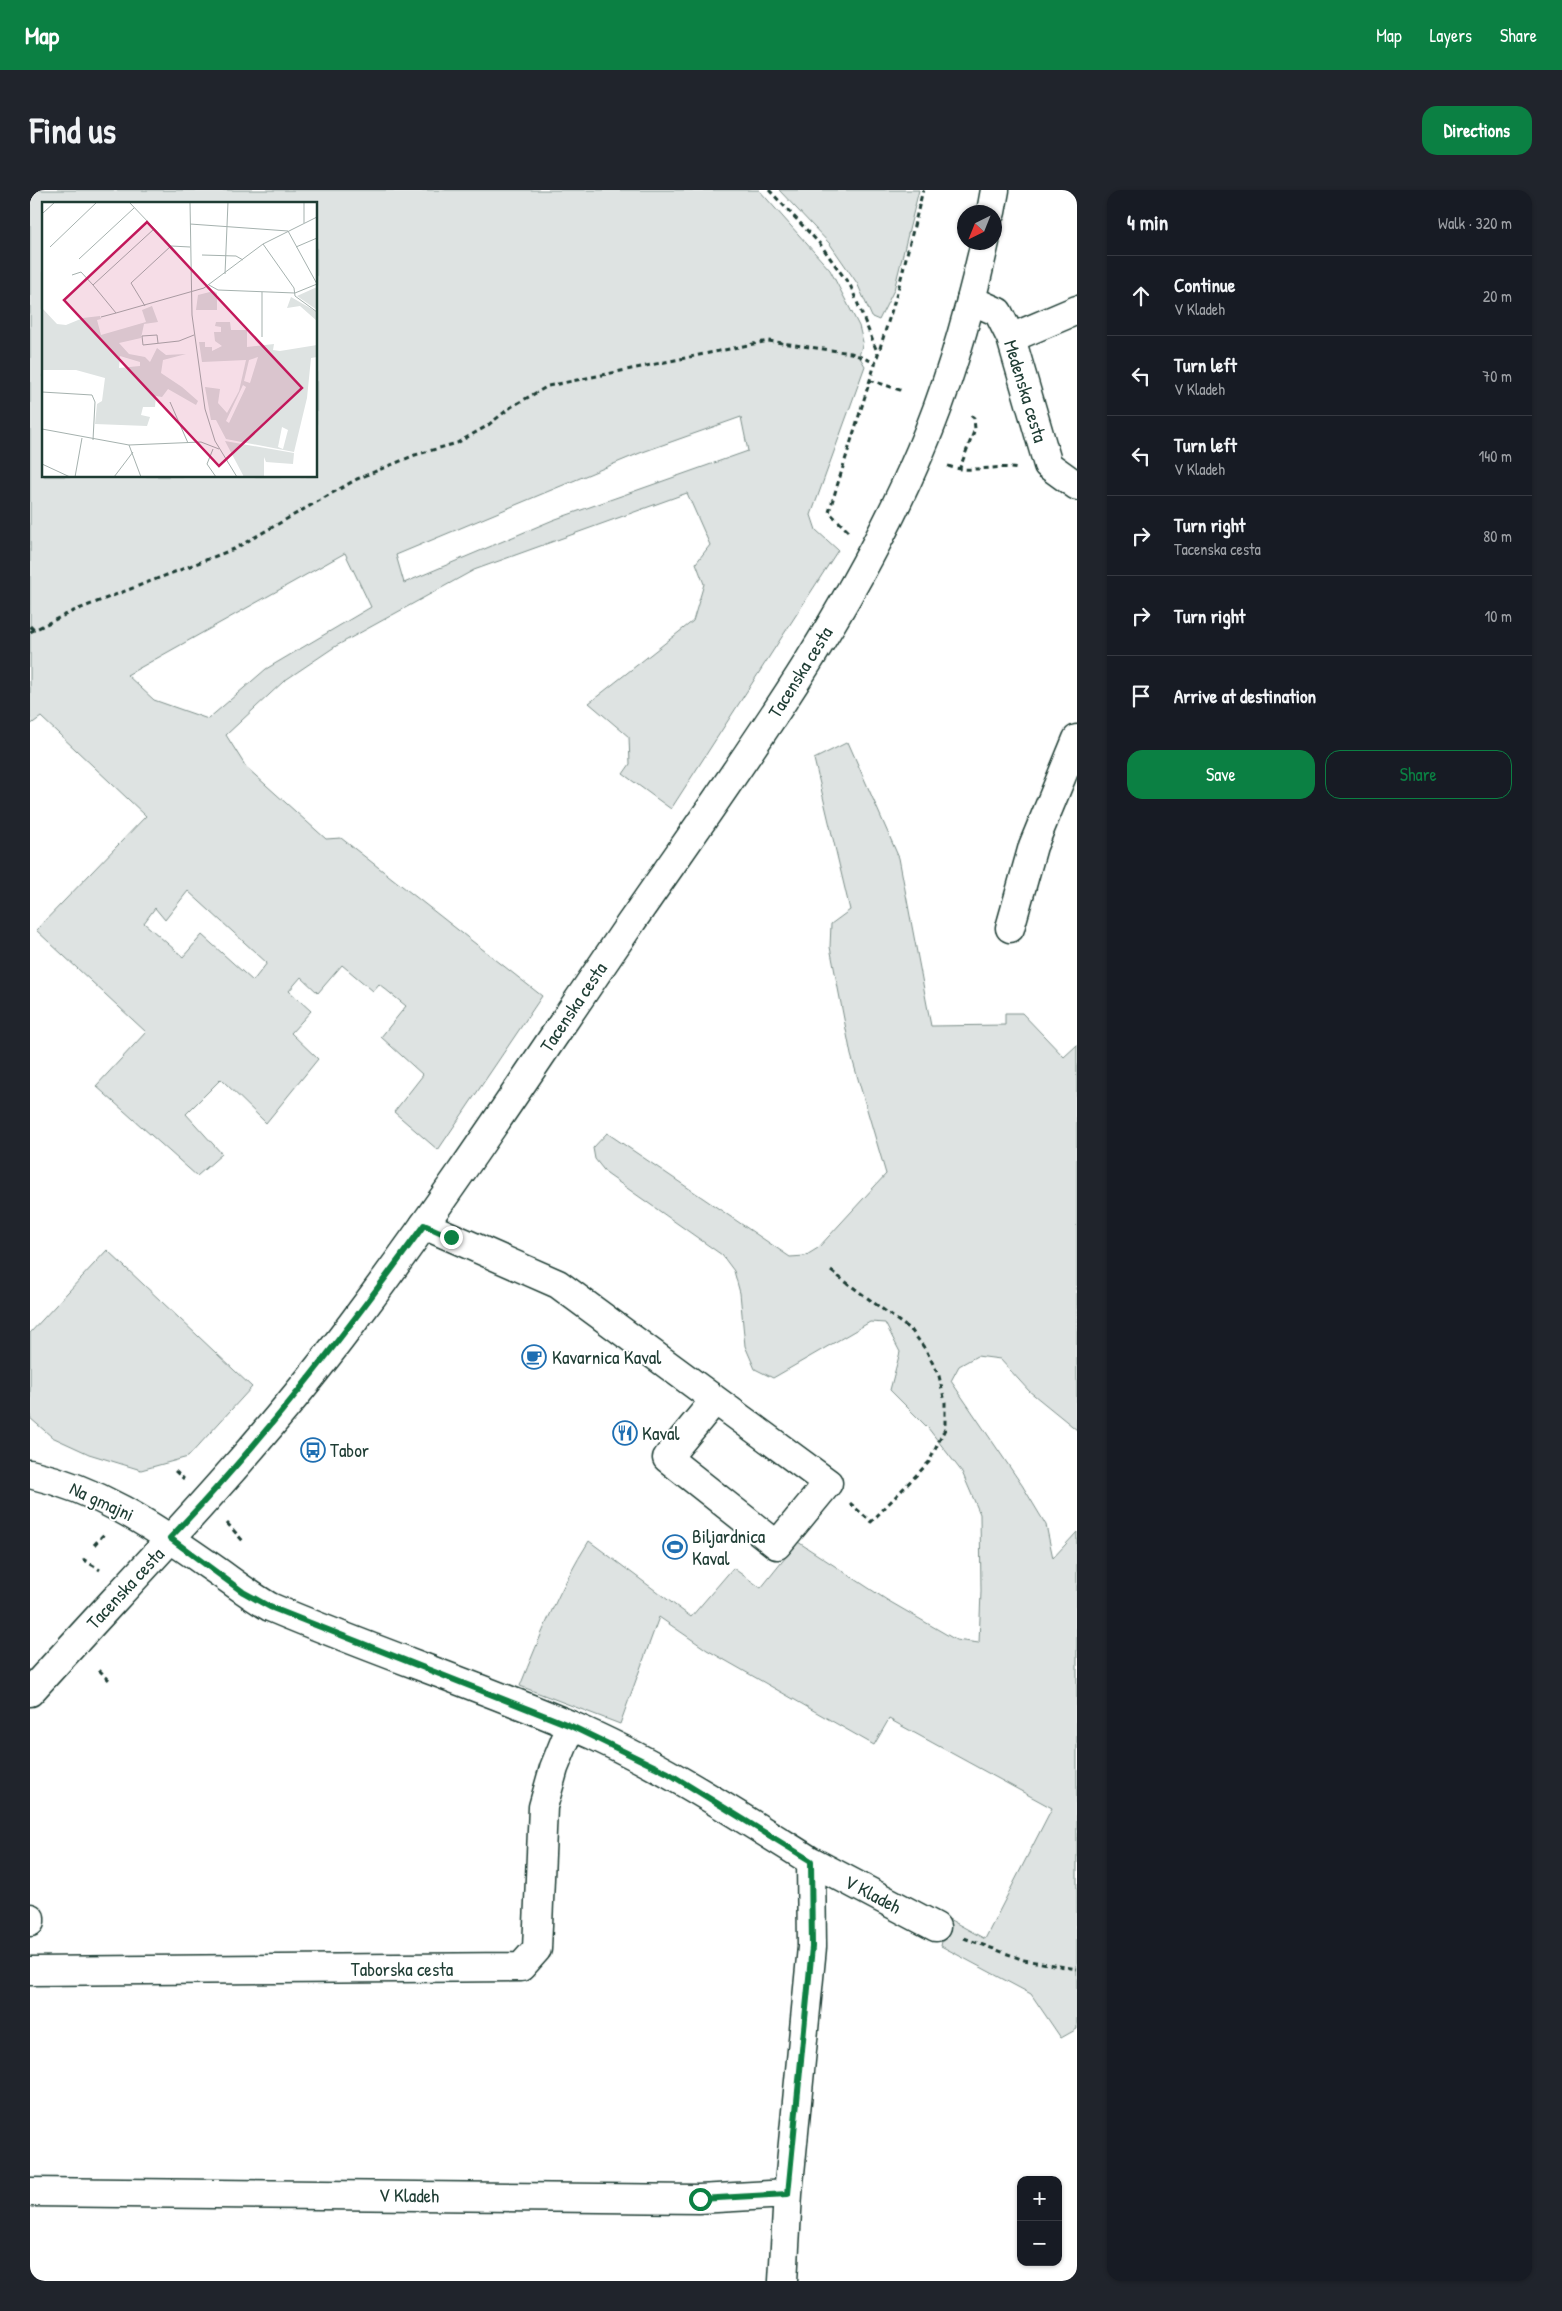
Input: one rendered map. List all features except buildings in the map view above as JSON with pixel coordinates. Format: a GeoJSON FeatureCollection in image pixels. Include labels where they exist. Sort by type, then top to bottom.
{"type":"FeatureCollection","features":[{"type":"Feature","properties":{"kind":"street"},"geometry":{"type":"LineString","coordinates":[[992,205],[995,190]]}},
{"type":"Feature","properties":{"kind":"street","name":"Tacenska cesta"},"geometry":{"type":"LineString","coordinates":[[30,1692],[206,1501],[353,1323],[424,1225],[792,688],[874,549],[919,454],[935,414],[971,300],[983,250]]}},
{"type":"Feature","properties":{"kind":"street","name":"Medenska cesta"},"geometry":{"type":"LineString","coordinates":[[971,300],[998,312],[1011,338],[1048,465],[1077,486]]}},
{"type":"Feature","properties":{"kind":"street"},"geometry":{"type":"LineString","coordinates":[[1011,338],[1077,310]]}},
{"type":"Feature","properties":{"kind":"street"},"geometry":{"type":"LineString","coordinates":[[1010,928],[1033,846],[1077,739]]}},
{"type":"Feature","properties":{"kind":"street"},"geometry":{"type":"LineString","coordinates":[[424,1225],[558,1284],[828,1483],[777,1545],[667,1458],[715,1400]]}},
{"type":"Feature","properties":{"kind":"street","name":"Na gmajni"},"geometry":{"type":"LineString","coordinates":[[30,1474],[60,1481],[103,1498],[170,1538]]}},
{"type":"Feature","properties":{"kind":"street","name":"V Kladeh"},"geometry":{"type":"LineString","coordinates":[[170,1538],[243,1592],[270,1607],[571,1726],[668,1773],[811,1861],[936,1927]]}},
{"type":"Feature","properties":{"kind":"street","name":"Taborska cesta"},"geometry":{"type":"LineString","coordinates":[[30,1971],[521,1967],[537,1949],[543,1807],[554,1768],[571,1726]]}},
{"type":"Feature","properties":{"kind":"street"},"geometry":{"type":"LineString","coordinates":[[783,2281],[788,2194],[812,1947],[811,1861]]}},
{"type":"Feature","properties":{"kind":"street","name":"V Kladeh"},"geometry":{"type":"LineString","coordinates":[[30,2192],[700,2199],[788,2194]]}},
{"type":"Feature","properties":{"kind":"path"},"geometry":{"type":"LineString","coordinates":[[769,190],[820,244],[851,287],[879,355]]}},
{"type":"Feature","properties":{"kind":"path"},"geometry":{"type":"LineString","coordinates":[[874,549],[852,535],[829,512],[898,290],[923,190]]}},
{"type":"Feature","properties":{"kind":"path"},"geometry":{"type":"LineString","coordinates":[[30,626],[32,631],[71,612],[234,549],[356,479],[415,456],[457,443],[487,426],[511,407],[548,386],[768,341],[851,353],[876,363]]}},
{"type":"Feature","properties":{"kind":"path"},"geometry":{"type":"LineString","coordinates":[[870,380],[903,391]]}},
{"type":"Feature","properties":{"kind":"path"},"geometry":{"type":"LineString","coordinates":[[969,414],[974,418],[975,429],[959,470],[1008,467],[1027,471]]}},
{"type":"Feature","properties":{"kind":"path"},"geometry":{"type":"LineString","coordinates":[[828,1483],[871,1522],[930,1462],[945,1429],[946,1402],[939,1376],[926,1350],[912,1331],[831,1271]]}},
{"type":"Feature","properties":{"kind":"path"},"geometry":{"type":"LineString","coordinates":[[308,1445],[320,1457]]}},
{"type":"Feature","properties":{"kind":"path"},"geometry":{"type":"LineString","coordinates":[[235,1532],[244,1541]]}},
{"type":"Feature","properties":{"kind":"path"},"geometry":{"type":"LineString","coordinates":[[83,1559],[92,1565]]}},
{"type":"Feature","properties":{"kind":"path"},"geometry":{"type":"LineString","coordinates":[[99,1670],[109,1680]]}},
{"type":"Feature","properties":{"kind":"path"},"geometry":{"type":"LineString","coordinates":[[936,1927],[1024,1960],[1077,1969]]}},
{"type":"Feature","properties":{"kind":"shaded area"},"geometry":{"type":"Polygon","coordinates":[[[30,190],[759,190],[830,270],[859,326],[863,342],[859,356],[865,366],[811,515],[816,530],[838,550],[671,809],[623,774],[630,764],[629,737],[589,703],[693,621],[704,584],[696,563],[710,545],[687,493],[474,570],[336,646],[284,681],[226,735],[246,767],[326,839],[341,838],[542,996],[438,1150],[394,1112],[423,1075],[381,1037],[406,1006],[379,984],[373,991],[342,965],[318,993],[301,977],[289,991],[311,1011],[291,1033],[318,1059],[266,1123],[221,1079],[186,1114],[222,1154],[197,1176],[96,1086],[146,1032],[36,930],[146,816],[41,717],[30,725],[30,190]],[[741,417],[640,453],[396,555],[404,583],[553,520],[748,451],[741,417]],[[345,553],[127,675],[154,700],[208,719],[266,669],[371,607],[345,553]],[[188,891],[165,920],[155,908],[144,923],[183,957],[202,935],[253,981],[267,963],[188,891]]]}},
{"type":"Feature","properties":{"kind":"shaded area"},"geometry":{"type":"Polygon","coordinates":[[[779,190],[919,190],[894,290],[879,320],[872,317],[857,283],[830,244],[779,190]]]}},
{"type":"Feature","properties":{"kind":"shaded area"},"geometry":{"type":"Polygon","coordinates":[[[848,742],[899,858],[931,1026],[1005,1025],[1005,1013],[1022,1013],[1064,1057],[1077,1045],[1077,1430],[1029,1391],[1000,1359],[977,1356],[959,1366],[951,1381],[1022,1485],[1046,1525],[1053,1558],[1077,1532],[1077,2029],[1061,2038],[1031,1994],[941,1946],[947,1918],[985,1939],[1052,1808],[889,1719],[874,1745],[707,1650],[659,1617],[620,1724],[520,1686],[560,1594],[589,1541],[691,1617],[733,1568],[761,1588],[798,1542],[887,1600],[956,1640],[979,1643],[981,1591],[980,1514],[962,1472],[928,1428],[890,1390],[900,1352],[885,1323],[870,1322],[773,1378],[755,1369],[745,1346],[740,1293],[734,1271],[722,1255],[607,1174],[595,1159],[593,1148],[607,1133],[790,1257],[805,1256],[818,1248],[886,1174],[851,1055],[830,947],[831,924],[850,910],[814,759],[848,742]]]}},
{"type":"Feature","properties":{"kind":"shaded area"},"geometry":{"type":"Polygon","coordinates":[[[107,1250],[252,1387],[188,1457],[141,1470],[89,1454],[52,1437],[30,1418],[30,1333],[107,1250]]]}},
{"type":"Feature","properties":{"kind":"place","name":"Kavarnica Kaval"},"geometry":{"type":"Point","coordinates":[534,1357]}},
{"type":"Feature","properties":{"kind":"place","name":"Kaval"},"geometry":{"type":"Point","coordinates":[625,1433]}},
{"type":"Feature","properties":{"kind":"place","name":"Tabor"},"geometry":{"type":"Point","coordinates":[313,1450]}},
{"type":"Feature","properties":{"kind":"place","name":"Biljardnica Kaval"},"geometry":{"type":"Point","coordinates":[675,1547]}},
{"type":"Feature","properties":{"kind":"route"},"geometry":{"type":"LineString","coordinates":[[451,1237],[424,1225],[353,1323],[312,1375],[206,1501],[170,1538],[243,1592],[270,1607],[571,1726],[668,1773],[811,1861],[812,1947],[788,2194],[700,2199]]}}]}
